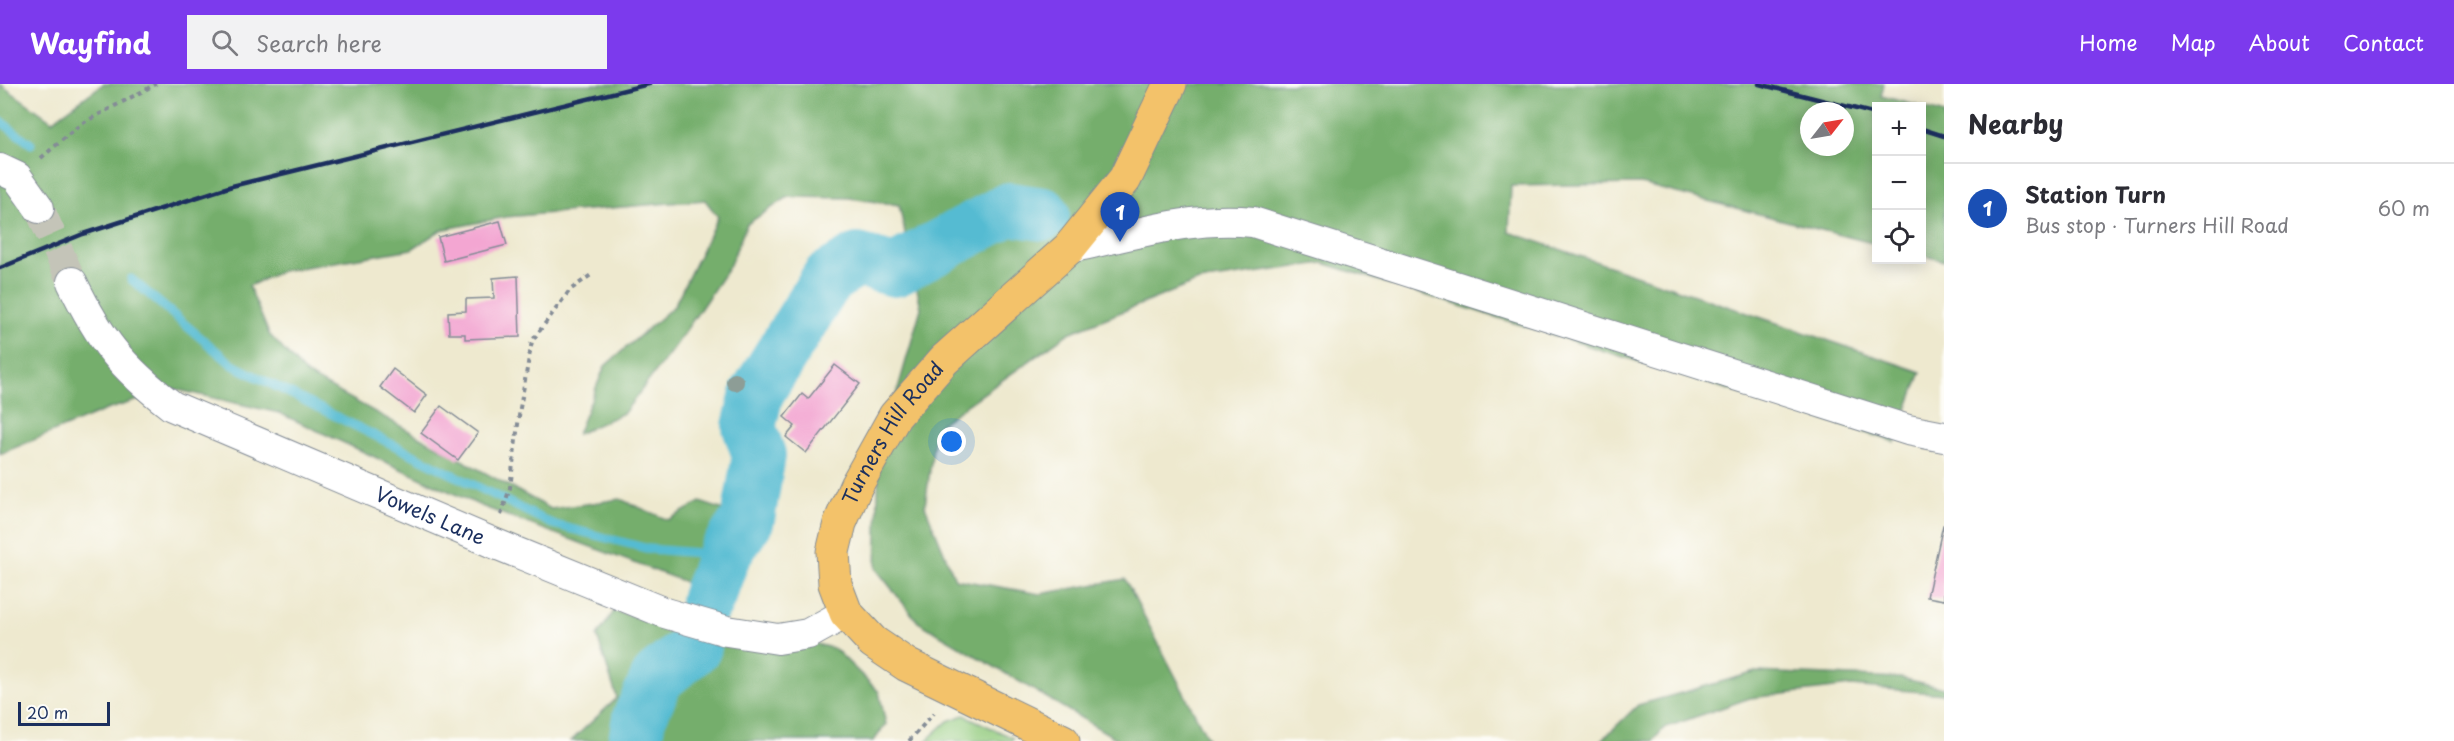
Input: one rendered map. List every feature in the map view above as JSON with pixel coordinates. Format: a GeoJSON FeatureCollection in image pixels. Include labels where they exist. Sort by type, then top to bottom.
{"type":"FeatureCollection","features":[{"type":"Feature","properties":{"kind":"main road","name":"Turners Hill Road"},"geometry":{"type":"LineString","coordinates":[[1063,741],[908,665],[873,642],[846,613],[835,584],[832,552],[840,523],[856,486],[895,416],[945,360],[1069,248],[1125,179],[1170,84]]}},
{"type":"Feature","properties":{"kind":"street"},"geometry":{"type":"LineString","coordinates":[[9,173],[39,207]]}},
{"type":"Feature","properties":{"kind":"street"},"geometry":{"type":"LineString","coordinates":[[1069,248],[1200,221],[1253,222],[1908,430],[1944,437]]}},
{"type":"Feature","properties":{"kind":"street","name":"Vowels Lane"},"geometry":{"type":"LineString","coordinates":[[72,282],[106,344],[137,379],[172,406],[436,519],[665,613],[727,631],[778,639],[808,634],[846,613]]}},
{"type":"Feature","properties":{"kind":"path"},"geometry":{"type":"LineString","coordinates":[[9,173],[81,124],[156,84]]}},
{"type":"Feature","properties":{"kind":"path"},"geometry":{"type":"LineString","coordinates":[[503,507],[510,488],[520,408],[532,341],[570,290],[591,275]]}},
{"type":"Feature","properties":{"kind":"green space"},"geometry":{"type":"Polygon","coordinates":[[[0,84],[52,121],[103,84],[1884,84],[1881,96],[1904,102],[1872,102],[1872,243],[1641,184],[1511,186],[1509,232],[1921,372],[1895,442],[1323,263],[1199,281],[1069,333],[936,427],[925,506],[955,579],[1040,594],[1125,579],[1209,741],[1120,741],[918,622],[876,569],[879,455],[921,308],[899,205],[849,198],[788,197],[747,224],[729,267],[676,345],[624,413],[577,434],[605,366],[674,306],[718,217],[705,200],[506,217],[441,230],[412,249],[282,271],[249,286],[269,334],[306,374],[551,509],[620,499],[668,520],[700,502],[745,517],[710,581],[701,588],[481,506],[279,413],[174,389],[106,410],[0,454],[0,84]]]}},
{"type":"Feature","properties":{"kind":"green space"},"geometry":{"type":"Polygon","coordinates":[[[1926,108],[1944,114],[1944,261],[1926,256],[1926,108]]]}},
{"type":"Feature","properties":{"kind":"green space"},"geometry":{"type":"Polygon","coordinates":[[[614,611],[706,635],[813,643],[835,649],[879,692],[886,724],[874,741],[571,741],[617,698],[597,636],[614,611]]]}},
{"type":"Feature","properties":{"kind":"green space"},"geometry":{"type":"Polygon","coordinates":[[[1756,672],[1901,678],[1944,688],[1944,694],[1851,686],[1750,698],[1664,728],[1653,741],[1601,741],[1638,705],[1756,672]]]}},
{"type":"Feature","properties":{"kind":"green space"},"geometry":{"type":"Polygon","coordinates":[[[964,715],[1013,738],[1011,741],[926,741],[948,721],[964,715]]]}},
{"type":"Feature","properties":{"kind":"building"},"geometry":{"type":"Polygon","coordinates":[[[500,221],[507,245],[444,261],[438,237],[500,221]]]}},
{"type":"Feature","properties":{"kind":"building"},"geometry":{"type":"Polygon","coordinates":[[[518,276],[520,337],[465,339],[465,334],[449,334],[448,312],[466,311],[466,299],[494,298],[493,278],[518,276]]]}},
{"type":"Feature","properties":{"kind":"building"},"geometry":{"type":"Polygon","coordinates":[[[835,365],[860,384],[806,453],[786,437],[795,426],[784,417],[802,394],[808,399],[835,365]]]}},
{"type":"Feature","properties":{"kind":"building"},"geometry":{"type":"Polygon","coordinates":[[[393,369],[427,395],[414,413],[380,387],[393,369]]]}},
{"type":"Feature","properties":{"kind":"building"},"geometry":{"type":"Polygon","coordinates":[[[441,406],[478,433],[458,460],[421,433],[441,406]]]}},
{"type":"Feature","properties":{"kind":"building"},"geometry":{"type":"Polygon","coordinates":[[[1944,525],[1944,600],[1927,597],[1944,525]]]}},
{"type":"Feature","properties":{"kind":"waterway"},"geometry":{"type":"LineString","coordinates":[[0,121],[31,144]]}},
{"type":"Feature","properties":{"kind":"waterway"},"geometry":{"type":"LineString","coordinates":[[707,601],[724,555],[748,519],[759,455],[749,427],[757,393],[828,278],[858,260],[895,270],[1009,209],[1043,214]]}},
{"type":"Feature","properties":{"kind":"waterway"},"geometry":{"type":"LineString","coordinates":[[131,279],[233,365],[552,524],[649,549],[724,555]]}},
{"type":"Feature","properties":{"kind":"waterway"},"geometry":{"type":"LineString","coordinates":[[635,741],[639,718],[658,677],[695,647]]}},
{"type":"Feature","properties":{"kind":"tunnel"},"geometry":{"type":"LineString","coordinates":[[39,208],[72,282]]}},
{"type":"Feature","properties":{"kind":"railway"},"geometry":{"type":"LineString","coordinates":[[0,268],[83,234],[232,186],[649,84]]}},
{"type":"Feature","properties":{"kind":"railway"},"geometry":{"type":"LineString","coordinates":[[1759,84],[1872,113]]}},
{"type":"Feature","properties":{"kind":"railway"},"geometry":{"type":"LineString","coordinates":[[1926,130],[1944,136]]}},
{"type":"Feature","properties":{"kind":"place","name":"Station Turn"},"geometry":{"type":"Point","coordinates":[1120,242]}}]}
